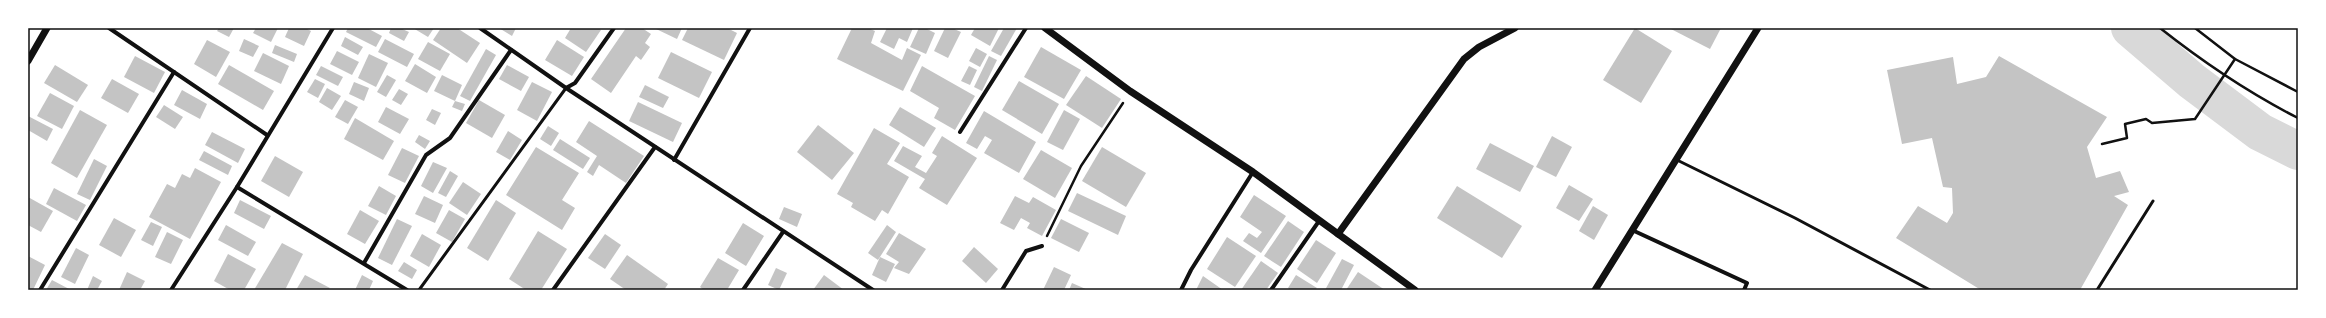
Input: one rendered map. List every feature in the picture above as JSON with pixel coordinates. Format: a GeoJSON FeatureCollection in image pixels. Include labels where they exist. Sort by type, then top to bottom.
{"type":"FeatureCollection","features":[{"type":"Feature","properties":{"kind":"street"},"geometry":{"type":"LineString","coordinates":[[28,61],[47,28]]}},
{"type":"Feature","properties":{"kind":"street"},"geometry":{"type":"LineString","coordinates":[[109,28],[267,135]]}},
{"type":"Feature","properties":{"kind":"street"},"geometry":{"type":"LineString","coordinates":[[171,290],[237,187],[333,28]]}},
{"type":"Feature","properties":{"kind":"street"},"geometry":{"type":"LineString","coordinates":[[480,28],[566,88],[873,290]]}},
{"type":"Feature","properties":{"kind":"street"},"geometry":{"type":"LineString","coordinates":[[566,88],[575,83],[614,28]]}},
{"type":"Feature","properties":{"kind":"street"},"geometry":{"type":"LineString","coordinates":[[674,160],[750,28]]}},
{"type":"Feature","properties":{"kind":"street"},"geometry":{"type":"LineString","coordinates":[[960,132],[1026,28]]}},
{"type":"Feature","properties":{"kind":"street"},"geometry":{"type":"LineString","coordinates":[[1045,28],[1130,91],[1253,172],[1415,290]]}},
{"type":"Feature","properties":{"kind":"street"},"geometry":{"type":"LineString","coordinates":[[1338,234],[1464,59],[1479,47],[1515,28]]}},
{"type":"Feature","properties":{"kind":"street"},"geometry":{"type":"LineString","coordinates":[[1595,290],[1758,28]]}},
{"type":"Feature","properties":{"kind":"street"},"geometry":{"type":"LineString","coordinates":[[364,264],[426,155],[450,138],[511,50]]}},
{"type":"Feature","properties":{"kind":"street"},"geometry":{"type":"LineString","coordinates":[[40,290],[174,72]]}},
{"type":"Feature","properties":{"kind":"street"},"geometry":{"type":"LineString","coordinates":[[553,290],[655,147]]}},
{"type":"Feature","properties":{"kind":"street"},"geometry":{"type":"LineString","coordinates":[[1181,290],[1191,270],[1253,172]]}},
{"type":"Feature","properties":{"kind":"street"},"geometry":{"type":"LineString","coordinates":[[237,187],[407,290]]}},
{"type":"Feature","properties":{"kind":"street"},"geometry":{"type":"LineString","coordinates":[[1271,290],[1319,221]]}},
{"type":"Feature","properties":{"kind":"street"},"geometry":{"type":"LineString","coordinates":[[1632,230],[1747,283],[1744,290]]}},
{"type":"Feature","properties":{"kind":"street"},"geometry":{"type":"LineString","coordinates":[[743,290],[783,232]]}},
{"type":"Feature","properties":{"kind":"street"},"geometry":{"type":"LineString","coordinates":[[1002,290],[1026,252],[1042,246]]}},
{"type":"Feature","properties":{"kind":"lane"},"geometry":{"type":"LineString","coordinates":[[419,290],[566,88]]}},
{"type":"Feature","properties":{"kind":"lane"},"geometry":{"type":"LineString","coordinates":[[1676,159],[1795,218],[1930,290]]}},
{"type":"Feature","properties":{"kind":"lane"},"geometry":{"type":"LineString","coordinates":[[2097,290],[2153,201]]}},
{"type":"Feature","properties":{"kind":"path"},"geometry":{"type":"LineString","coordinates":[[2160,28],[2233,81],[2265,102],[2298,118]]}},
{"type":"Feature","properties":{"kind":"path"},"geometry":{"type":"LineString","coordinates":[[2196,28],[2235,59],[2298,92]]}},
{"type":"Feature","properties":{"kind":"path"},"geometry":{"type":"LineString","coordinates":[[2102,144],[2127,138],[2125,124],[2146,119],[2152,123],[2195,119],[2235,59]]}},
{"type":"Feature","properties":{"kind":"path"},"geometry":{"type":"LineString","coordinates":[[1042,246],[1081,166],[1130,91]]}},
{"type":"Feature","properties":{"kind":"building"},"geometry":{"type":"Polygon","coordinates":[[[219,28],[234,28],[229,37],[217,31],[219,28]]]}},
{"type":"Feature","properties":{"kind":"building"},"geometry":{"type":"Polygon","coordinates":[[[256,28],[278,28],[271,42],[253,33],[256,28]]]}},
{"type":"Feature","properties":{"kind":"building"},"geometry":{"type":"Polygon","coordinates":[[[289,28],[305,28],[311,31],[304,46],[285,37],[289,28]]]}},
{"type":"Feature","properties":{"kind":"building"},"geometry":{"type":"Polygon","coordinates":[[[348,28],[367,28],[382,36],[376,47],[346,32],[348,28]]]}},
{"type":"Feature","properties":{"kind":"building"},"geometry":{"type":"Polygon","coordinates":[[[391,28],[400,28],[409,32],[404,41],[389,33],[391,28]]]}},
{"type":"Feature","properties":{"kind":"building"},"geometry":{"type":"Polygon","coordinates":[[[413,28],[434,28],[428,37],[413,28]]]}},
{"type":"Feature","properties":{"kind":"building"},"geometry":{"type":"Polygon","coordinates":[[[441,28],[457,28],[480,43],[467,63],[433,40],[441,28]]]}},
{"type":"Feature","properties":{"kind":"building"},"geometry":{"type":"Polygon","coordinates":[[[499,28],[516,28],[512,36],[499,28]]]}},
{"type":"Feature","properties":{"kind":"building"},"geometry":{"type":"Polygon","coordinates":[[[571,28],[598,28],[601,30],[586,52],[565,38],[571,28]]]}},
{"type":"Feature","properties":{"kind":"building"},"geometry":{"type":"Polygon","coordinates":[[[626,28],[642,28],[651,34],[645,43],[650,47],[641,60],[636,56],[611,93],[591,79],[626,28]]]}},
{"type":"Feature","properties":{"kind":"building"},"geometry":{"type":"Polygon","coordinates":[[[654,28],[682,28],[677,39],[654,28]]]}},
{"type":"Feature","properties":{"kind":"building"},"geometry":{"type":"Polygon","coordinates":[[[688,28],[727,28],[737,33],[724,60],[682,40],[688,28]]]}},
{"type":"Feature","properties":{"kind":"building"},"geometry":{"type":"Polygon","coordinates":[[[852,28],[868,28],[875,31],[871,43],[902,60],[907,48],[921,55],[903,91],[837,59],[852,28]]]}},
{"type":"Feature","properties":{"kind":"building"},"geometry":{"type":"Polygon","coordinates":[[[887,28],[913,28],[907,42],[899,38],[894,49],[880,42],[887,28]]]}},
{"type":"Feature","properties":{"kind":"building"},"geometry":{"type":"Polygon","coordinates":[[[919,28],[925,28],[935,33],[926,54],[910,47],[919,28]]]}},
{"type":"Feature","properties":{"kind":"building"},"geometry":{"type":"Polygon","coordinates":[[[945,28],[952,28],[961,32],[948,58],[934,51],[945,28]]]}},
{"type":"Feature","properties":{"kind":"building"},"geometry":{"type":"Polygon","coordinates":[[[975,28],[999,28],[990,46],[971,35],[975,28]]]}},
{"type":"Feature","properties":{"kind":"building"},"geometry":{"type":"Polygon","coordinates":[[[1004,28],[1017,28],[1001,56],[991,51],[1004,28]]]}},
{"type":"Feature","properties":{"kind":"building"},"geometry":{"type":"Polygon","coordinates":[[[1635,28],[1672,51],[1641,103],[1603,80],[1635,28]]]}},
{"type":"Feature","properties":{"kind":"building"},"geometry":{"type":"Polygon","coordinates":[[[1669,28],[1721,28],[1710,49],[1669,28]]]}},
{"type":"Feature","properties":{"kind":"building"},"geometry":{"type":"Polygon","coordinates":[[[345,37],[363,47],[358,55],[341,46],[345,37]]]}},
{"type":"Feature","properties":{"kind":"building"},"geometry":{"type":"Polygon","coordinates":[[[244,39],[259,46],[253,57],[239,51],[244,39]]]}},
{"type":"Feature","properties":{"kind":"building"},"geometry":{"type":"Polygon","coordinates":[[[385,39],[414,54],[407,67],[378,52],[385,39]]]}},
{"type":"Feature","properties":{"kind":"building"},"geometry":{"type":"Polygon","coordinates":[[[207,40],[230,52],[216,77],[194,64],[207,40]]]}},
{"type":"Feature","properties":{"kind":"building"},"geometry":{"type":"Polygon","coordinates":[[[557,40],[584,57],[572,76],[545,60],[557,40]]]}},
{"type":"Feature","properties":{"kind":"building"},"geometry":{"type":"Polygon","coordinates":[[[428,42],[450,54],[440,71],[418,59],[428,42]]]}},
{"type":"Feature","properties":{"kind":"building"},"geometry":{"type":"Polygon","coordinates":[[[275,45],[297,54],[294,62],[272,53],[275,45]]]}},
{"type":"Feature","properties":{"kind":"building"},"geometry":{"type":"Polygon","coordinates":[[[1041,47],[1081,70],[1064,99],[1024,77],[1041,47]]]}},
{"type":"Feature","properties":{"kind":"building"},"geometry":{"type":"Polygon","coordinates":[[[976,48],[987,54],[980,67],[969,61],[976,48]]]}},
{"type":"Feature","properties":{"kind":"building"},"geometry":{"type":"Polygon","coordinates":[[[486,49],[496,55],[470,101],[460,96],[486,49]]]}},
{"type":"Feature","properties":{"kind":"building"},"geometry":{"type":"Polygon","coordinates":[[[337,51],[359,62],[352,75],[330,64],[337,51]]]}},
{"type":"Feature","properties":{"kind":"building"},"geometry":{"type":"Polygon","coordinates":[[[671,52],[712,72],[699,98],[658,78],[671,52]]]}},
{"type":"Feature","properties":{"kind":"building"},"geometry":{"type":"Polygon","coordinates":[[[263,53],[289,66],[281,84],[254,71],[263,53]]]}},
{"type":"Feature","properties":{"kind":"building"},"geometry":{"type":"Polygon","coordinates":[[[369,54],[388,63],[376,87],[358,78],[369,54]]]}},
{"type":"Feature","properties":{"kind":"building"},"geometry":{"type":"Polygon","coordinates":[[[135,56],[165,72],[154,93],[124,77],[135,56]]]}},
{"type":"Feature","properties":{"kind":"building"},"geometry":{"type":"Polygon","coordinates":[[[989,56],[997,60],[982,91],[974,87],[989,56]]]}},
{"type":"Feature","properties":{"kind":"building"},"geometry":{"type":"Polygon","coordinates":[[[1999,56],[2107,117],[2087,147],[2096,178],[2120,171],[2129,192],[2114,196],[2128,205],[2080,290],[1981,290],[1896,238],[1918,206],[1947,223],[1953,213],[1952,188],[1943,187],[1932,138],[1902,144],[1887,70],[1953,57],[1957,84],[1986,77],[1999,56]]]}},
{"type":"Feature","properties":{"kind":"building"},"geometry":{"type":"Polygon","coordinates":[[[415,64],[436,77],[427,93],[405,81],[415,64]]]}},
{"type":"Feature","properties":{"kind":"building"},"geometry":{"type":"Polygon","coordinates":[[[55,65],[88,85],[77,102],[44,83],[55,65]]]}},
{"type":"Feature","properties":{"kind":"building"},"geometry":{"type":"Polygon","coordinates":[[[229,65],[274,91],[263,110],[218,84],[229,65]]]}},
{"type":"Feature","properties":{"kind":"building"},"geometry":{"type":"Polygon","coordinates":[[[507,65],[529,77],[521,91],[499,79],[507,65]]]}},
{"type":"Feature","properties":{"kind":"building"},"geometry":{"type":"Polygon","coordinates":[[[321,66],[343,77],[338,86],[316,75],[321,66]]]}},
{"type":"Feature","properties":{"kind":"building"},"geometry":{"type":"Polygon","coordinates":[[[922,66],[975,96],[955,130],[934,118],[939,108],[910,91],[922,66]]]}},
{"type":"Feature","properties":{"kind":"building"},"geometry":{"type":"Polygon","coordinates":[[[969,66],[977,70],[970,85],[961,81],[969,66]]]}},
{"type":"Feature","properties":{"kind":"building"},"geometry":{"type":"Polygon","coordinates":[[[387,75],[396,80],[386,97],[377,92],[387,75]]]}},
{"type":"Feature","properties":{"kind":"building"},"geometry":{"type":"Polygon","coordinates":[[[442,75],[462,85],[455,101],[434,91],[442,75]]]}},
{"type":"Feature","properties":{"kind":"building"},"geometry":{"type":"Polygon","coordinates":[[[1086,76],[1121,99],[1102,128],[1066,105],[1086,76]]]}},
{"type":"Feature","properties":{"kind":"building"},"geometry":{"type":"Polygon","coordinates":[[[112,79],[139,94],[128,113],[101,98],[112,79]]]}},
{"type":"Feature","properties":{"kind":"building"},"geometry":{"type":"Polygon","coordinates":[[[315,79],[325,84],[318,98],[307,92],[315,79]]]}},
{"type":"Feature","properties":{"kind":"building"},"geometry":{"type":"Polygon","coordinates":[[[1019,81],[1059,104],[1042,134],[1002,110],[1019,81]]]}},
{"type":"Feature","properties":{"kind":"building"},"geometry":{"type":"Polygon","coordinates":[[[354,82],[369,88],[364,101],[349,94],[354,82]]]}},
{"type":"Feature","properties":{"kind":"building"},"geometry":{"type":"Polygon","coordinates":[[[532,82],[552,92],[537,121],[517,110],[532,82]]]}},
{"type":"Feature","properties":{"kind":"building"},"geometry":{"type":"Polygon","coordinates":[[[645,85],[669,97],[663,108],[639,97],[645,85]]]}},
{"type":"Feature","properties":{"kind":"building"},"geometry":{"type":"Polygon","coordinates":[[[327,88],[341,96],[332,110],[319,102],[327,88]]]}},
{"type":"Feature","properties":{"kind":"building"},"geometry":{"type":"Polygon","coordinates":[[[399,89],[408,94],[401,105],[392,100],[399,89]]]}},
{"type":"Feature","properties":{"kind":"building"},"geometry":{"type":"Polygon","coordinates":[[[182,90],[207,104],[200,119],[174,105],[182,90]]]}},
{"type":"Feature","properties":{"kind":"building"},"geometry":{"type":"Polygon","coordinates":[[[50,93],[74,106],[62,129],[37,116],[50,93]]]}},
{"type":"Feature","properties":{"kind":"building"},"geometry":{"type":"Polygon","coordinates":[[[345,100],[358,107],[348,124],[335,117],[345,100]]]}},
{"type":"Feature","properties":{"kind":"building"},"geometry":{"type":"Polygon","coordinates":[[[479,100],[505,115],[492,138],[466,123],[479,100]]]}},
{"type":"Feature","properties":{"kind":"building"},"geometry":{"type":"Polygon","coordinates":[[[455,101],[465,104],[462,111],[452,107],[455,101]]]}},
{"type":"Feature","properties":{"kind":"building"},"geometry":{"type":"Polygon","coordinates":[[[638,102],[682,123],[673,142],[629,121],[638,102]]]}},
{"type":"Feature","properties":{"kind":"building"},"geometry":{"type":"Polygon","coordinates":[[[164,105],[183,117],[175,129],[156,117],[164,105]]]}},
{"type":"Feature","properties":{"kind":"building"},"geometry":{"type":"Polygon","coordinates":[[[386,107],[409,119],[400,134],[378,122],[386,107]]]}},
{"type":"Feature","properties":{"kind":"building"},"geometry":{"type":"Polygon","coordinates":[[[900,107],[936,128],[924,147],[889,125],[900,107]]]}},
{"type":"Feature","properties":{"kind":"building"},"geometry":{"type":"Polygon","coordinates":[[[432,109],[441,113],[435,125],[426,120],[432,109]]]}},
{"type":"Feature","properties":{"kind":"building"},"geometry":{"type":"Polygon","coordinates":[[[80,110],[107,125],[77,178],[51,163],[80,110]]]}},
{"type":"Feature","properties":{"kind":"building"},"geometry":{"type":"Polygon","coordinates":[[[1064,110],[1080,119],[1063,150],[1047,142],[1064,110]]]}},
{"type":"Feature","properties":{"kind":"building"},"geometry":{"type":"Polygon","coordinates":[[[984,111],[1036,142],[1019,173],[984,153],[992,140],[985,136],[977,149],[966,143],[984,111]]]}},
{"type":"Feature","properties":{"kind":"building"},"geometry":{"type":"Polygon","coordinates":[[[28,116],[53,129],[47,141],[28,130],[28,116]]]}},
{"type":"Feature","properties":{"kind":"building"},"geometry":{"type":"Polygon","coordinates":[[[355,118],[394,141],[383,160],[344,139],[355,118]]]}},
{"type":"Feature","properties":{"kind":"building"},"geometry":{"type":"Polygon","coordinates":[[[589,121],[644,156],[626,183],[599,165],[593,176],[587,172],[597,156],[576,142],[589,121]]]}},
{"type":"Feature","properties":{"kind":"building"},"geometry":{"type":"Polygon","coordinates":[[[818,125],[854,153],[832,180],[797,152],[818,125]]]}},
{"type":"Feature","properties":{"kind":"building"},"geometry":{"type":"Polygon","coordinates":[[[548,126],[559,133],[551,146],[540,139],[548,126]]]}},
{"type":"Feature","properties":{"kind":"building"},"geometry":{"type":"Polygon","coordinates":[[[874,128],[900,143],[887,164],[909,177],[888,214],[882,210],[875,221],[851,207],[853,203],[837,194],[874,128]]]}},
{"type":"Feature","properties":{"kind":"building"},"geometry":{"type":"Polygon","coordinates":[[[508,131],[522,140],[510,160],[496,152],[508,131]]]}},
{"type":"Feature","properties":{"kind":"building"},"geometry":{"type":"Polygon","coordinates":[[[212,132],[245,149],[238,163],[205,145],[212,132]]]}},
{"type":"Feature","properties":{"kind":"building"},"geometry":{"type":"Polygon","coordinates":[[[419,135],[430,141],[425,149],[415,142],[419,135]]]}},
{"type":"Feature","properties":{"kind":"building"},"geometry":{"type":"Polygon","coordinates":[[[942,136],[977,158],[947,205],[919,188],[925,179],[894,161],[903,146],[922,156],[915,167],[926,173],[937,156],[932,153],[942,136]]]}},
{"type":"Feature","properties":{"kind":"building"},"geometry":{"type":"Polygon","coordinates":[[[1552,136],[1572,147],[1556,177],[1536,167],[1552,136]]]}},
{"type":"Feature","properties":{"kind":"building"},"geometry":{"type":"Polygon","coordinates":[[[560,139],[590,158],[583,169],[553,150],[560,139]]]}},
{"type":"Feature","properties":{"kind":"building"},"geometry":{"type":"Polygon","coordinates":[[[1490,143],[1534,166],[1520,192],[1476,169],[1490,143]]]}},
{"type":"Feature","properties":{"kind":"building"},"geometry":{"type":"Polygon","coordinates":[[[536,147],[579,173],[562,200],[575,208],[562,230],[506,195],[536,147]]]}},
{"type":"Feature","properties":{"kind":"building"},"geometry":{"type":"Polygon","coordinates":[[[1102,147],[1146,173],[1126,207],[1082,181],[1102,147]]]}},
{"type":"Feature","properties":{"kind":"building"},"geometry":{"type":"Polygon","coordinates":[[[402,148],[419,156],[405,183],[388,175],[402,148]]]}},
{"type":"Feature","properties":{"kind":"building"},"geometry":{"type":"Polygon","coordinates":[[[1041,150],[1072,168],[1055,198],[1023,179],[1041,150]]]}},
{"type":"Feature","properties":{"kind":"building"},"geometry":{"type":"Polygon","coordinates":[[[204,151],[232,166],[228,175],[199,160],[204,151]]]}},
{"type":"Feature","properties":{"kind":"building"},"geometry":{"type":"Polygon","coordinates":[[[275,156],[303,172],[289,197],[261,181],[275,156]]]}},
{"type":"Feature","properties":{"kind":"building"},"geometry":{"type":"Polygon","coordinates":[[[94,159],[107,166],[90,200],[77,194],[94,159]]]}},
{"type":"Feature","properties":{"kind":"building"},"geometry":{"type":"Polygon","coordinates":[[[433,162],[447,168],[433,193],[421,186],[433,162]]]}},
{"type":"Feature","properties":{"kind":"building"},"geometry":{"type":"Polygon","coordinates":[[[195,168],[221,182],[190,239],[149,217],[167,184],[175,188],[182,174],[190,178],[195,168]]]}},
{"type":"Feature","properties":{"kind":"building"},"geometry":{"type":"Polygon","coordinates":[[[450,171],[458,176],[446,197],[438,193],[450,171]]]}},
{"type":"Feature","properties":{"kind":"building"},"geometry":{"type":"Polygon","coordinates":[[[463,182],[481,194],[467,215],[449,203],[463,182]]]}},
{"type":"Feature","properties":{"kind":"building"},"geometry":{"type":"Polygon","coordinates":[[[1569,185],[1593,199],[1579,221],[1556,208],[1569,185]]]}},
{"type":"Feature","properties":{"kind":"building"},"geometry":{"type":"Polygon","coordinates":[[[379,186],[396,196],[386,215],[368,206],[379,186]]]}},
{"type":"Feature","properties":{"kind":"building"},"geometry":{"type":"Polygon","coordinates":[[[1457,186],[1522,226],[1502,258],[1437,218],[1457,186]]]}},
{"type":"Feature","properties":{"kind":"building"},"geometry":{"type":"Polygon","coordinates":[[[54,188],[86,205],[77,221],[46,204],[54,188]]]}},
{"type":"Feature","properties":{"kind":"building"},"geometry":{"type":"Polygon","coordinates":[[[1077,193],[1126,216],[1118,235],[1068,211],[1077,193]]]}},
{"type":"Feature","properties":{"kind":"building"},"geometry":{"type":"Polygon","coordinates":[[[1254,195],[1286,216],[1261,253],[1243,241],[1249,233],[1257,238],[1262,232],[1240,217],[1254,195]]]}},
{"type":"Feature","properties":{"kind":"building"},"geometry":{"type":"Polygon","coordinates":[[[424,196],[443,205],[435,223],[415,214],[424,196]]]}},
{"type":"Feature","properties":{"kind":"building"},"geometry":{"type":"Polygon","coordinates":[[[1015,196],[1029,203],[1033,197],[1056,210],[1042,236],[1027,228],[1030,223],[1021,218],[1014,230],[1000,223],[1015,196]]]}},
{"type":"Feature","properties":{"kind":"building"},"geometry":{"type":"Polygon","coordinates":[[[28,197],[53,211],[41,232],[28,225],[28,197]]]}},
{"type":"Feature","properties":{"kind":"building"},"geometry":{"type":"Polygon","coordinates":[[[240,200],[271,216],[264,229],[234,213],[240,200]]]}},
{"type":"Feature","properties":{"kind":"building"},"geometry":{"type":"Polygon","coordinates":[[[496,200],[516,213],[488,261],[467,248],[496,200]]]}},
{"type":"Feature","properties":{"kind":"building"},"geometry":{"type":"Polygon","coordinates":[[[1593,206],[1608,215],[1594,240],[1579,231],[1593,206]]]}},
{"type":"Feature","properties":{"kind":"building"},"geometry":{"type":"Polygon","coordinates":[[[784,207],[802,214],[797,227],[779,219],[784,207]]]}},
{"type":"Feature","properties":{"kind":"building"},"geometry":{"type":"Polygon","coordinates":[[[360,210],[379,221],[365,244],[347,234],[360,210]]]}},
{"type":"Feature","properties":{"kind":"building"},"geometry":{"type":"Polygon","coordinates":[[[449,210],[465,219],[452,242],[436,233],[449,210]]]}},
{"type":"Feature","properties":{"kind":"building"},"geometry":{"type":"Polygon","coordinates":[[[114,218],[136,230],[121,257],[99,245],[114,218]]]}},
{"type":"Feature","properties":{"kind":"building"},"geometry":{"type":"Polygon","coordinates":[[[397,219],[412,226],[392,265],[378,258],[397,219]]]}},
{"type":"Feature","properties":{"kind":"building"},"geometry":{"type":"Polygon","coordinates":[[[1061,219],[1089,233],[1079,252],[1051,238],[1061,219]]]}},
{"type":"Feature","properties":{"kind":"building"},"geometry":{"type":"Polygon","coordinates":[[[1288,221],[1304,232],[1281,267],[1264,256],[1288,221]]]}},
{"type":"Feature","properties":{"kind":"building"},"geometry":{"type":"Polygon","coordinates":[[[151,222],[162,227],[153,246],[141,240],[151,222]]]}},
{"type":"Feature","properties":{"kind":"building"},"geometry":{"type":"Polygon","coordinates":[[[743,223],[764,236],[746,266],[725,253],[743,223]]]}},
{"type":"Feature","properties":{"kind":"building"},"geometry":{"type":"Polygon","coordinates":[[[226,225],[256,242],[248,256],[218,240],[226,225]]]}},
{"type":"Feature","properties":{"kind":"building"},"geometry":{"type":"Polygon","coordinates":[[[887,225],[896,232],[878,260],[868,253],[887,225]]]}},
{"type":"Feature","properties":{"kind":"building"},"geometry":{"type":"Polygon","coordinates":[[[538,231],[567,249],[541,290],[526,290],[509,279],[538,231]]]}},
{"type":"Feature","properties":{"kind":"building"},"geometry":{"type":"Polygon","coordinates":[[[167,232],[183,240],[171,264],[155,257],[167,232]]]}},
{"type":"Feature","properties":{"kind":"building"},"geometry":{"type":"Polygon","coordinates":[[[899,233],[926,249],[909,274],[894,268],[899,262],[886,254],[899,233]]]}},
{"type":"Feature","properties":{"kind":"building"},"geometry":{"type":"Polygon","coordinates":[[[422,234],[441,245],[429,267],[410,256],[422,234]]]}},
{"type":"Feature","properties":{"kind":"building"},"geometry":{"type":"Polygon","coordinates":[[[605,234],[621,245],[605,269],[588,258],[605,234]]]}},
{"type":"Feature","properties":{"kind":"building"},"geometry":{"type":"Polygon","coordinates":[[[1227,237],[1256,256],[1235,287],[1207,269],[1227,237]]]}},
{"type":"Feature","properties":{"kind":"building"},"geometry":{"type":"Polygon","coordinates":[[[1316,240],[1336,253],[1317,283],[1297,269],[1316,240]]]}},
{"type":"Feature","properties":{"kind":"building"},"geometry":{"type":"Polygon","coordinates":[[[282,243],[303,254],[285,290],[254,290],[282,243]]]}},
{"type":"Feature","properties":{"kind":"building"},"geometry":{"type":"Polygon","coordinates":[[[974,247],[998,269],[986,283],[962,261],[974,247]]]}},
{"type":"Feature","properties":{"kind":"building"},"geometry":{"type":"Polygon","coordinates":[[[76,248],[89,255],[75,284],[61,277],[76,248]]]}},
{"type":"Feature","properties":{"kind":"building"},"geometry":{"type":"Polygon","coordinates":[[[228,254],[256,269],[244,290],[230,290],[214,281],[228,254]]]}},
{"type":"Feature","properties":{"kind":"building"},"geometry":{"type":"Polygon","coordinates":[[[627,255],[668,284],[664,290],[626,290],[610,279],[627,255]]]}},
{"type":"Feature","properties":{"kind":"building"},"geometry":{"type":"Polygon","coordinates":[[[28,256],[45,265],[33,290],[28,290],[28,256]]]}},
{"type":"Feature","properties":{"kind":"building"},"geometry":{"type":"Polygon","coordinates":[[[880,257],[895,264],[886,282],[872,275],[880,257]]]}},
{"type":"Feature","properties":{"kind":"building"},"geometry":{"type":"Polygon","coordinates":[[[718,258],[739,270],[727,290],[704,290],[700,287],[718,258]]]}},
{"type":"Feature","properties":{"kind":"building"},"geometry":{"type":"Polygon","coordinates":[[[1342,259],[1354,265],[1341,290],[1325,290],[1342,259]]]}},
{"type":"Feature","properties":{"kind":"building"},"geometry":{"type":"Polygon","coordinates":[[[1261,261],[1278,273],[1266,290],[1241,290],[1261,261]]]}},
{"type":"Feature","properties":{"kind":"building"},"geometry":{"type":"Polygon","coordinates":[[[404,262],[417,270],[412,279],[398,271],[404,262]]]}},
{"type":"Feature","properties":{"kind":"building"},"geometry":{"type":"Polygon","coordinates":[[[1054,267],[1071,275],[1064,290],[1043,290],[1054,267]]]}},
{"type":"Feature","properties":{"kind":"building"},"geometry":{"type":"Polygon","coordinates":[[[776,268],[787,273],[779,290],[768,285],[776,268]]]}},
{"type":"Feature","properties":{"kind":"building"},"geometry":{"type":"Polygon","coordinates":[[[127,272],[145,281],[140,290],[119,290],[127,272]]]}},
{"type":"Feature","properties":{"kind":"building"},"geometry":{"type":"Polygon","coordinates":[[[1358,272],[1385,290],[1346,290],[1358,272]]]}},
{"type":"Feature","properties":{"kind":"building"},"geometry":{"type":"Polygon","coordinates":[[[305,275],[330,288],[328,290],[296,290],[305,275]]]}},
{"type":"Feature","properties":{"kind":"building"},"geometry":{"type":"Polygon","coordinates":[[[362,275],[373,281],[369,290],[355,290],[362,275]]]}},
{"type":"Feature","properties":{"kind":"building"},"geometry":{"type":"Polygon","coordinates":[[[824,275],[844,290],[813,290],[824,275]]]}},
{"type":"Feature","properties":{"kind":"building"},"geometry":{"type":"Polygon","coordinates":[[[1296,275],[1317,288],[1315,290],[1291,290],[1288,288],[1296,275]]]}},
{"type":"Feature","properties":{"kind":"building"},"geometry":{"type":"Polygon","coordinates":[[[93,276],[102,281],[97,290],[87,290],[93,276]]]}},
{"type":"Feature","properties":{"kind":"building"},"geometry":{"type":"Polygon","coordinates":[[[1203,276],[1223,290],[1196,290],[1203,276]]]}},
{"type":"Feature","properties":{"kind":"building"},"geometry":{"type":"Polygon","coordinates":[[[52,280],[71,290],[46,290],[52,280]]]}},
{"type":"Feature","properties":{"kind":"building"},"geometry":{"type":"Polygon","coordinates":[[[1072,283],[1088,290],[1069,290],[1072,283]]]}},
{"type":"Feature","properties":{"kind":"waterway"},"geometry":{"type":"LineString","coordinates":[[2130,28],[2192,81],[2260,132],[2298,151]]}}]}
